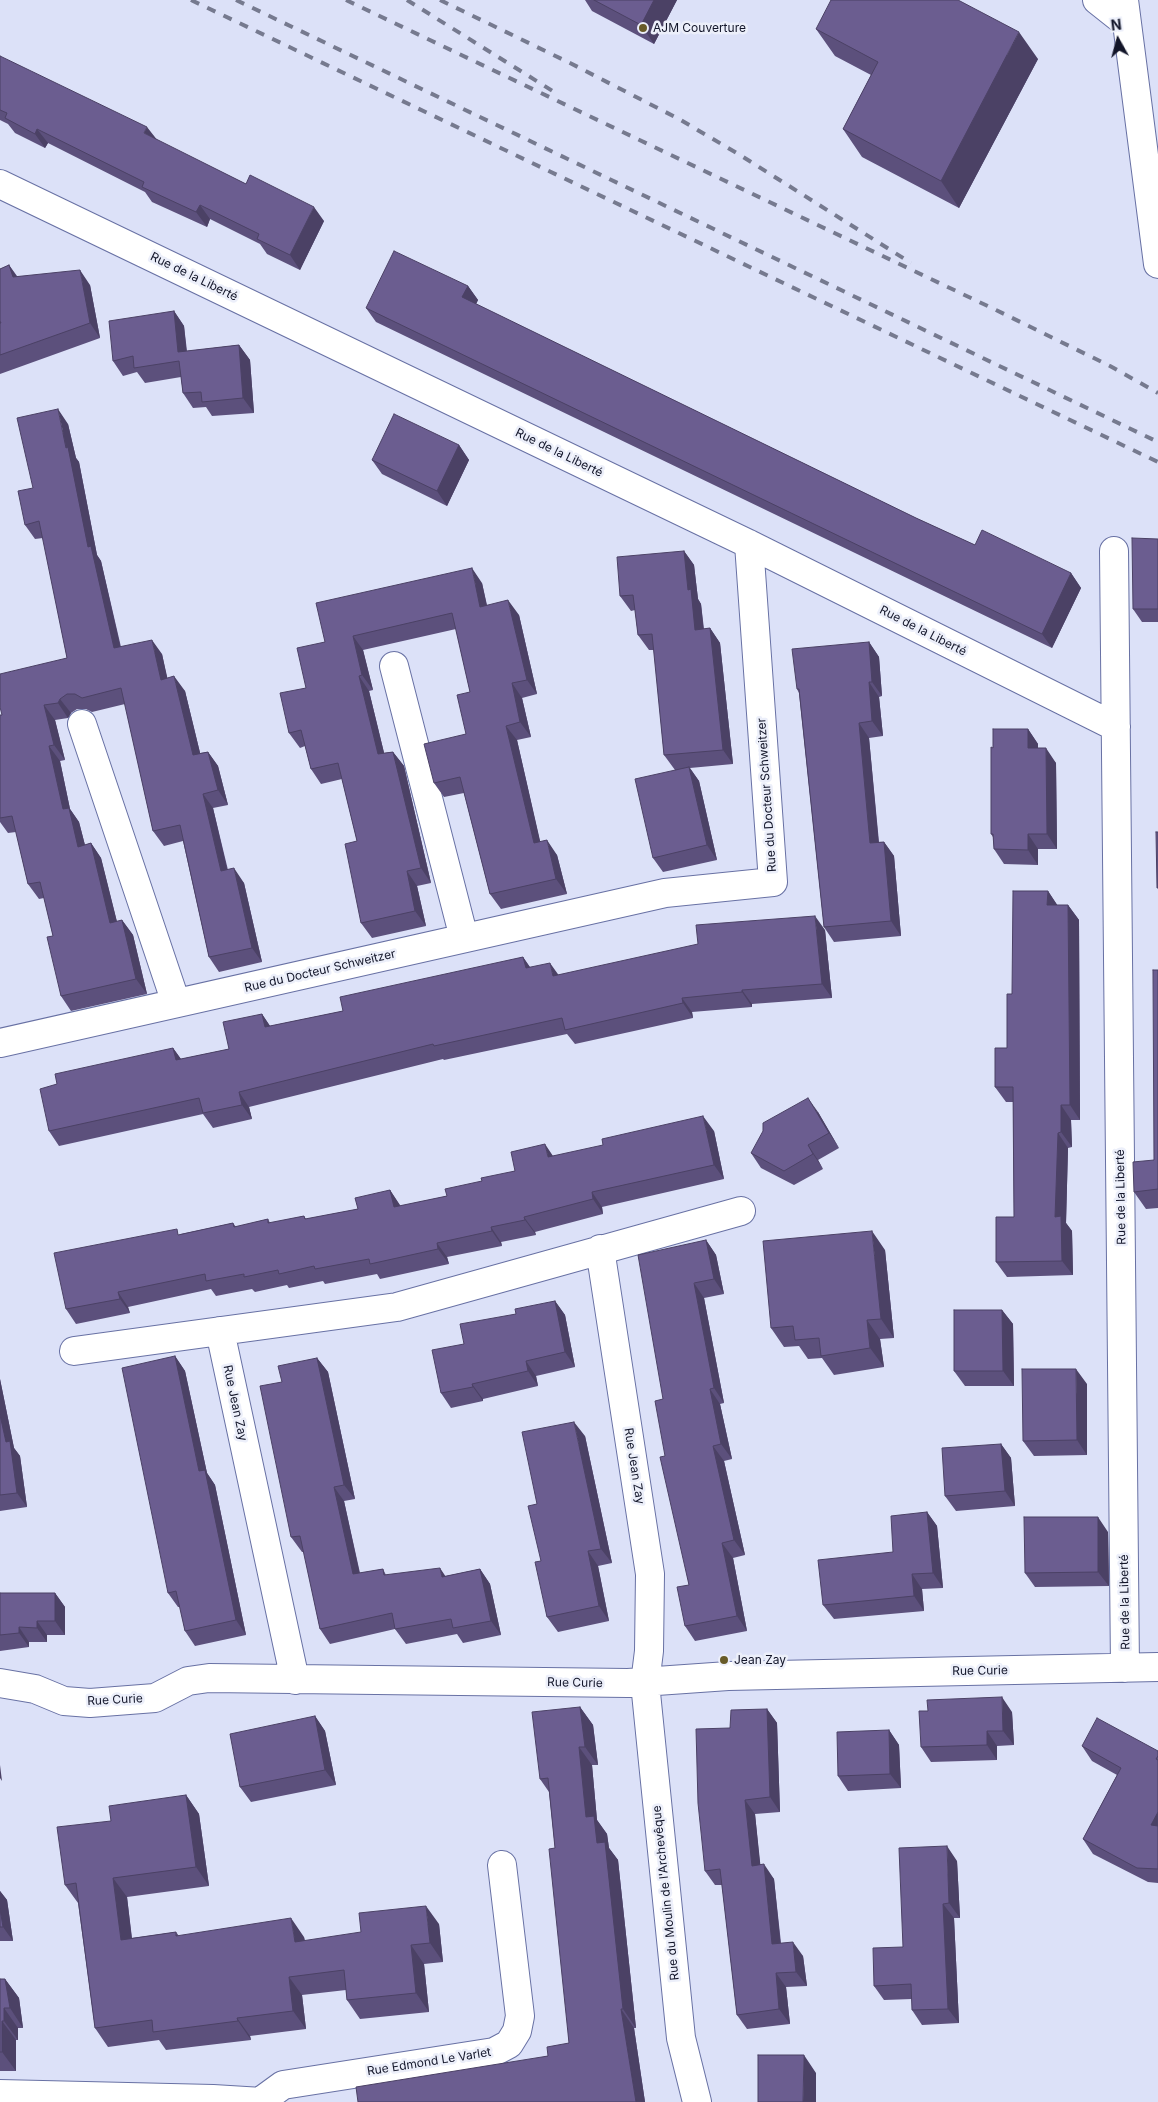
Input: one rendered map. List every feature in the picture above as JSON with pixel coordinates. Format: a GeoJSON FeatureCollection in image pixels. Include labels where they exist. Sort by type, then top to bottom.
{"type":"FeatureCollection","features":[{"type":"Feature","properties":{"kind":"street"},"geometry":{"type":"LineString","coordinates":[[1097,0],[1125,12],[1158,264]]}},
{"type":"Feature","properties":{"kind":"street","name":"Rue de la Liberté"},"geometry":{"type":"LineString","coordinates":[[0,184],[749,544],[1116,727]]}},
{"type":"Feature","properties":{"kind":"street","name":"Rue du Docteur Schweitzer"},"geometry":{"type":"LineString","coordinates":[[0,1043],[665,893],[773,882],[749,544]]}},
{"type":"Feature","properties":{"kind":"street","name":"Rue de la Liberté"},"geometry":{"type":"LineString","coordinates":[[1114,551],[1125,1668]]}},
{"type":"Feature","properties":{"kind":"street"},"geometry":{"type":"LineString","coordinates":[[394,666],[464,938]]}},
{"type":"Feature","properties":{"kind":"street"},"geometry":{"type":"LineString","coordinates":[[82,724],[176,1003]]}},
{"type":"Feature","properties":{"kind":"street"},"geometry":{"type":"LineString","coordinates":[[74,1351],[398,1307],[741,1211]]}},
{"type":"Feature","properties":{"kind":"street","name":"Rue Jean Zay"},"geometry":{"type":"LineString","coordinates":[[600,1250],[650,1574],[649,1651],[646,1683]]}},
{"type":"Feature","properties":{"kind":"street","name":"Rue Jean Zay"},"geometry":{"type":"LineString","coordinates":[[220,1332],[295,1680]]}},
{"type":"Feature","properties":{"kind":"street","name":"Rue Curie"},"geometry":{"type":"LineString","coordinates":[[0,1683],[35,1689],[64,1701],[90,1703],[155,1698],[188,1681],[209,1678],[646,1683],[728,1676],[1158,1667]]}},
{"type":"Feature","properties":{"kind":"street","name":"Rue du Moulin de l'Archevêque"},"geometry":{"type":"LineString","coordinates":[[646,1683],[681,2038],[697,2102]]}},
{"type":"Feature","properties":{"kind":"street","name":"Rue Edmond Le Varlet"},"geometry":{"type":"LineString","coordinates":[[261,2102],[284,2085],[494,2052],[509,2044],[517,2031],[520,2016],[502,1865]]}},
{"type":"Feature","properties":{"kind":"street"},"geometry":{"type":"LineString","coordinates":[[0,2094],[261,2102]]}},
{"type":"Feature","properties":{"kind":"building"},"geometry":{"type":"Polygon","coordinates":[[[594,0],[654,0],[641,25],[594,0]]]}},
{"type":"Feature","properties":{"kind":"building"},"geometry":{"type":"Polygon","coordinates":[[[831,0],[958,0],[1019,32],[941,181],[843,129],[878,62],[816,29],[831,0]]]}},
{"type":"Feature","properties":{"kind":"building"},"geometry":{"type":"Polygon","coordinates":[[[0,56],[147,127],[144,133],[246,184],[250,175],[314,207],[290,255],[257,239],[259,234],[200,205],[196,212],[142,187],[144,182],[37,129],[35,134],[5,118],[7,113],[0,110],[0,56]]]}},
{"type":"Feature","properties":{"kind":"building"},"geometry":{"type":"Polygon","coordinates":[[[394,251],[468,286],[462,297],[916,518],[975,545],[982,530],[1071,573],[1042,634],[366,308],[394,251]]]}},
{"type":"Feature","properties":{"kind":"building"},"geometry":{"type":"Polygon","coordinates":[[[9,265],[13,277],[80,270],[90,323],[0,355],[0,269],[9,265]]]}},
{"type":"Feature","properties":{"kind":"building"},"geometry":{"type":"Polygon","coordinates":[[[174,311],[178,352],[239,345],[243,398],[202,402],[201,392],[183,393],[179,361],[134,368],[133,356],[113,361],[109,321],[174,311]]]}},
{"type":"Feature","properties":{"kind":"building"},"geometry":{"type":"Polygon","coordinates":[[[58,409],[66,448],[68,447],[88,547],[91,546],[114,648],[152,640],[161,680],[174,676],[193,755],[208,752],[218,790],[203,794],[221,871],[234,868],[252,948],[209,957],[180,825],[153,831],[121,688],[82,698],[75,694],[67,694],[58,703],[44,705],[54,745],[49,746],[63,809],[69,808],[78,847],[91,843],[110,923],[122,920],[136,979],[61,996],[47,937],[53,936],[40,882],[28,884],[12,816],[0,818],[0,715],[2,715],[0,707],[0,674],[67,658],[39,521],[25,525],[18,491],[33,488],[17,418],[58,409]]]}},
{"type":"Feature","properties":{"kind":"building"},"geometry":{"type":"Polygon","coordinates":[[[394,414],[459,445],[437,491],[372,460],[394,414]]]}},
{"type":"Feature","properties":{"kind":"building"},"geometry":{"type":"Polygon","coordinates":[[[1132,538],[1158,539],[1158,609],[1133,609],[1132,538]]]}},
{"type":"Feature","properties":{"kind":"building"},"geometry":{"type":"Polygon","coordinates":[[[684,551],[688,590],[691,589],[695,630],[710,628],[723,750],[664,755],[652,634],[638,635],[633,595],[620,596],[617,557],[684,551]]]}},
{"type":"Feature","properties":{"kind":"building"},"geometry":{"type":"Polygon","coordinates":[[[472,568],[480,607],[508,600],[527,680],[512,683],[520,722],[506,726],[534,843],[547,840],[556,879],[490,894],[460,777],[434,783],[424,744],[466,734],[457,695],[470,692],[452,613],[353,636],[362,675],[359,676],[378,754],[393,752],[421,868],[407,871],[415,911],[361,923],[345,844],[357,841],[338,763],[311,769],[301,730],[289,733],[280,693],[306,688],[297,648],[325,642],[316,603],[472,568]]]}},
{"type":"Feature","properties":{"kind":"building"},"geometry":{"type":"Polygon","coordinates":[[[869,642],[872,682],[869,682],[872,721],[859,723],[870,843],[884,842],[891,921],[824,927],[799,689],[797,689],[792,649],[869,642]]]}},
{"type":"Feature","properties":{"kind":"building"},"geometry":{"type":"Polygon","coordinates":[[[993,729],[1028,729],[1028,748],[1046,748],[1047,834],[1028,834],[1028,850],[994,849],[993,834],[991,834],[991,747],[993,748],[993,729]]]}},
{"type":"Feature","properties":{"kind":"building"},"geometry":{"type":"Polygon","coordinates":[[[689,767],[707,845],[653,858],[635,779],[689,767]]]}},
{"type":"Feature","properties":{"kind":"building"},"geometry":{"type":"Polygon","coordinates":[[[1156,832],[1158,832],[1158,888],[1157,888],[1156,832]]]}},
{"type":"Feature","properties":{"kind":"building"},"geometry":{"type":"Polygon","coordinates":[[[1013,891],[1048,891],[1047,905],[1068,905],[1070,1105],[1061,1105],[1055,1217],[1061,1216],[1062,1261],[996,1262],[996,1217],[1014,1217],[1013,1087],[995,1087],[995,1048],[1007,1048],[1007,994],[1012,994],[1013,891]]]}},
{"type":"Feature","properties":{"kind":"building"},"geometry":{"type":"Polygon","coordinates":[[[815,916],[822,984],[742,990],[742,992],[682,998],[683,1003],[565,1030],[562,1018],[434,1046],[433,1044],[239,1092],[242,1105],[203,1113],[199,1098],[49,1131],[40,1089],[57,1084],[55,1074],[173,1048],[176,1060],[229,1049],[223,1022],[262,1014],[265,1027],[343,1011],[340,997],[523,957],[526,968],[550,963],[553,976],[698,944],[696,925],[815,916]]]}},
{"type":"Feature","properties":{"kind":"building"},"geometry":{"type":"Polygon","coordinates":[[[1153,970],[1158,970],[1158,1189],[1134,1192],[1133,1162],[1154,1160],[1153,970]]]}},
{"type":"Feature","properties":{"kind":"building"},"geometry":{"type":"Polygon","coordinates":[[[808,1098],[829,1133],[808,1145],[813,1154],[784,1171],[751,1153],[763,1131],[763,1123],[808,1098]]]}},
{"type":"Feature","properties":{"kind":"building"},"geometry":{"type":"Polygon","coordinates":[[[703,1116],[714,1165],[592,1192],[593,1199],[524,1217],[525,1220],[491,1227],[492,1231],[437,1243],[438,1249],[370,1264],[369,1259],[315,1269],[314,1266],[279,1274],[278,1270],[244,1277],[244,1274],[206,1281],[205,1274],[118,1292],[120,1299],[66,1309],[54,1253],[177,1229],[178,1235],[233,1223],[234,1227],[268,1219],[268,1223],[304,1216],[305,1219],[358,1209],[355,1198],[390,1190],[394,1207],[447,1196],[445,1189],[482,1181],[481,1178],[515,1171],[511,1152],[545,1144],[548,1157],[603,1145],[602,1139],[703,1116]]]}},
{"type":"Feature","properties":{"kind":"building"},"geometry":{"type":"Polygon","coordinates":[[[872,1231],[881,1319],[867,1320],[870,1348],[821,1356],[819,1338],[795,1340],[793,1326],[771,1328],[763,1241],[872,1231]]]}},
{"type":"Feature","properties":{"kind":"building"},"geometry":{"type":"Polygon","coordinates":[[[706,1240],[714,1279],[694,1283],[714,1388],[710,1389],[721,1444],[713,1446],[734,1540],[722,1543],[737,1616],[685,1626],[677,1587],[689,1585],[660,1457],[665,1456],[655,1401],[663,1399],[638,1255],[706,1240]]]}},
{"type":"Feature","properties":{"kind":"building"},"geometry":{"type":"Polygon","coordinates":[[[555,1301],[565,1352],[526,1361],[528,1371],[472,1384],[473,1387],[441,1393],[432,1350],[464,1344],[460,1324],[516,1314],[515,1309],[555,1301]]]}},
{"type":"Feature","properties":{"kind":"building"},"geometry":{"type":"Polygon","coordinates":[[[954,1310],[1002,1310],[1003,1371],[954,1371],[954,1310]]]}},
{"type":"Feature","properties":{"kind":"building"},"geometry":{"type":"Polygon","coordinates":[[[175,1356],[199,1471],[205,1470],[236,1620],[185,1631],[176,1591],[168,1593],[122,1368],[175,1356]]]}},
{"type":"Feature","properties":{"kind":"building"},"geometry":{"type":"Polygon","coordinates":[[[317,1358],[344,1485],[334,1487],[353,1574],[383,1569],[384,1575],[440,1568],[442,1577],[480,1569],[491,1621],[453,1628],[451,1619],[395,1629],[392,1613],[320,1629],[300,1536],[291,1537],[260,1386],[282,1382],[278,1366],[317,1358]]]}},
{"type":"Feature","properties":{"kind":"building"},"geometry":{"type":"Polygon","coordinates":[[[1022,1369],[1076,1369],[1077,1440],[1023,1441],[1022,1369]]]}},
{"type":"Feature","properties":{"kind":"building"},"geometry":{"type":"Polygon","coordinates":[[[0,1415],[6,1442],[10,1441],[17,1493],[0,1495],[0,1415]]]}},
{"type":"Feature","properties":{"kind":"building"},"geometry":{"type":"Polygon","coordinates":[[[574,1422],[601,1549],[588,1551],[599,1606],[547,1617],[535,1562],[541,1561],[528,1506],[537,1504],[522,1432],[574,1422]]]}},
{"type":"Feature","properties":{"kind":"building"},"geometry":{"type":"Polygon","coordinates":[[[1001,1444],[1005,1491],[945,1496],[942,1448],[1001,1444]]]}},
{"type":"Feature","properties":{"kind":"building"},"geometry":{"type":"Polygon","coordinates":[[[927,1512],[933,1573],[912,1574],[914,1596],[823,1605],[818,1560],[893,1552],[891,1516],[927,1512]]]}},
{"type":"Feature","properties":{"kind":"building"},"geometry":{"type":"Polygon","coordinates":[[[1024,1517],[1098,1517],[1098,1572],[1025,1573],[1024,1517]]]}},
{"type":"Feature","properties":{"kind":"building"},"geometry":{"type":"Polygon","coordinates":[[[0,1593],[55,1593],[55,1621],[37,1621],[37,1628],[19,1627],[19,1633],[0,1635],[0,1593]]]}},
{"type":"Feature","properties":{"kind":"building"},"geometry":{"type":"Polygon","coordinates":[[[1002,1697],[1003,1731],[987,1731],[987,1745],[921,1747],[919,1711],[928,1711],[927,1700],[1002,1697]]]}},
{"type":"Feature","properties":{"kind":"building"},"geometry":{"type":"Polygon","coordinates":[[[580,1707],[585,1747],[579,1747],[586,1817],[594,1816],[597,1843],[605,1842],[623,2009],[621,2009],[636,2102],[358,2102],[356,2087],[548,2056],[547,2047],[569,2043],[549,1849],[555,1848],[548,1778],[540,1779],[532,1712],[580,1707]]]}},
{"type":"Feature","properties":{"kind":"building"},"geometry":{"type":"Polygon","coordinates":[[[767,1709],[770,1797],[745,1800],[752,1866],[764,1864],[772,1944],[793,1942],[796,1972],[776,1973],[779,2009],[737,2015],[720,1869],[705,1871],[698,1803],[696,1729],[730,1728],[731,1710],[767,1709]]]}},
{"type":"Feature","properties":{"kind":"building"},"geometry":{"type":"Polygon","coordinates":[[[315,1716],[325,1770],[240,1787],[230,1734],[315,1716]]]}},
{"type":"Feature","properties":{"kind":"building"},"geometry":{"type":"Polygon","coordinates":[[[1097,1718],[1158,1751],[1156,1759],[1158,1760],[1158,1812],[1151,1825],[1158,1826],[1158,1869],[1137,1868],[1083,1839],[1121,1768],[1082,1746],[1097,1718]]]}},
{"type":"Feature","properties":{"kind":"building"},"geometry":{"type":"Polygon","coordinates":[[[889,1730],[890,1774],[838,1776],[837,1732],[889,1730]]]}},
{"type":"Feature","properties":{"kind":"building"},"geometry":{"type":"Polygon","coordinates":[[[186,1795],[196,1867],[113,1878],[121,1940],[176,1932],[176,1936],[291,1918],[295,1942],[361,1932],[359,1913],[426,1906],[430,1943],[411,1945],[416,1993],[347,2000],[344,1970],[289,1977],[293,2011],[237,2018],[238,2021],[153,2032],[152,2020],[95,2028],[76,1883],[65,1885],[57,1827],[111,1821],[109,1806],[186,1795]]]}},
{"type":"Feature","properties":{"kind":"building"},"geometry":{"type":"Polygon","coordinates":[[[947,1846],[949,1903],[943,1904],[948,2009],[912,2010],[911,1984],[874,1986],[873,1948],[903,1947],[899,1848],[947,1846]]]}},
{"type":"Feature","properties":{"kind":"building"},"geometry":{"type":"Polygon","coordinates":[[[0,1909],[3,1927],[0,1927],[0,1909]]]}},
{"type":"Feature","properties":{"kind":"building"},"geometry":{"type":"Polygon","coordinates":[[[0,1979],[5,1979],[10,2008],[4,2008],[2,2052],[0,2052],[0,1979]]]}},
{"type":"Feature","properties":{"kind":"building"},"geometry":{"type":"Polygon","coordinates":[[[758,2055],[804,2055],[803,2102],[758,2102],[758,2055]]]}},
{"type":"Feature","properties":{"kind":"railway"},"geometry":{"type":"LineString","coordinates":[[191,0],[1158,462]]}},
{"type":"Feature","properties":{"kind":"railway"},"geometry":{"type":"LineString","coordinates":[[236,0],[1158,442]]}},
{"type":"Feature","properties":{"kind":"railway"},"geometry":{"type":"LineString","coordinates":[[346,0],[996,310],[1110,366],[1158,393]]}},
{"type":"Feature","properties":{"kind":"railway"},"geometry":{"type":"LineString","coordinates":[[407,0],[559,95]]}},
{"type":"Feature","properties":{"kind":"railway"},"geometry":{"type":"LineString","coordinates":[[440,0],[570,63],[679,119],[740,155],[911,263]]}},
{"type":"Feature","properties":{"kind":"place","name":"AJM Couverture"},"geometry":{"type":"Point","coordinates":[643,28]}},
{"type":"Feature","properties":{"kind":"place","name":"Jean Zay"},"geometry":{"type":"Point","coordinates":[724,1660]}}]}
